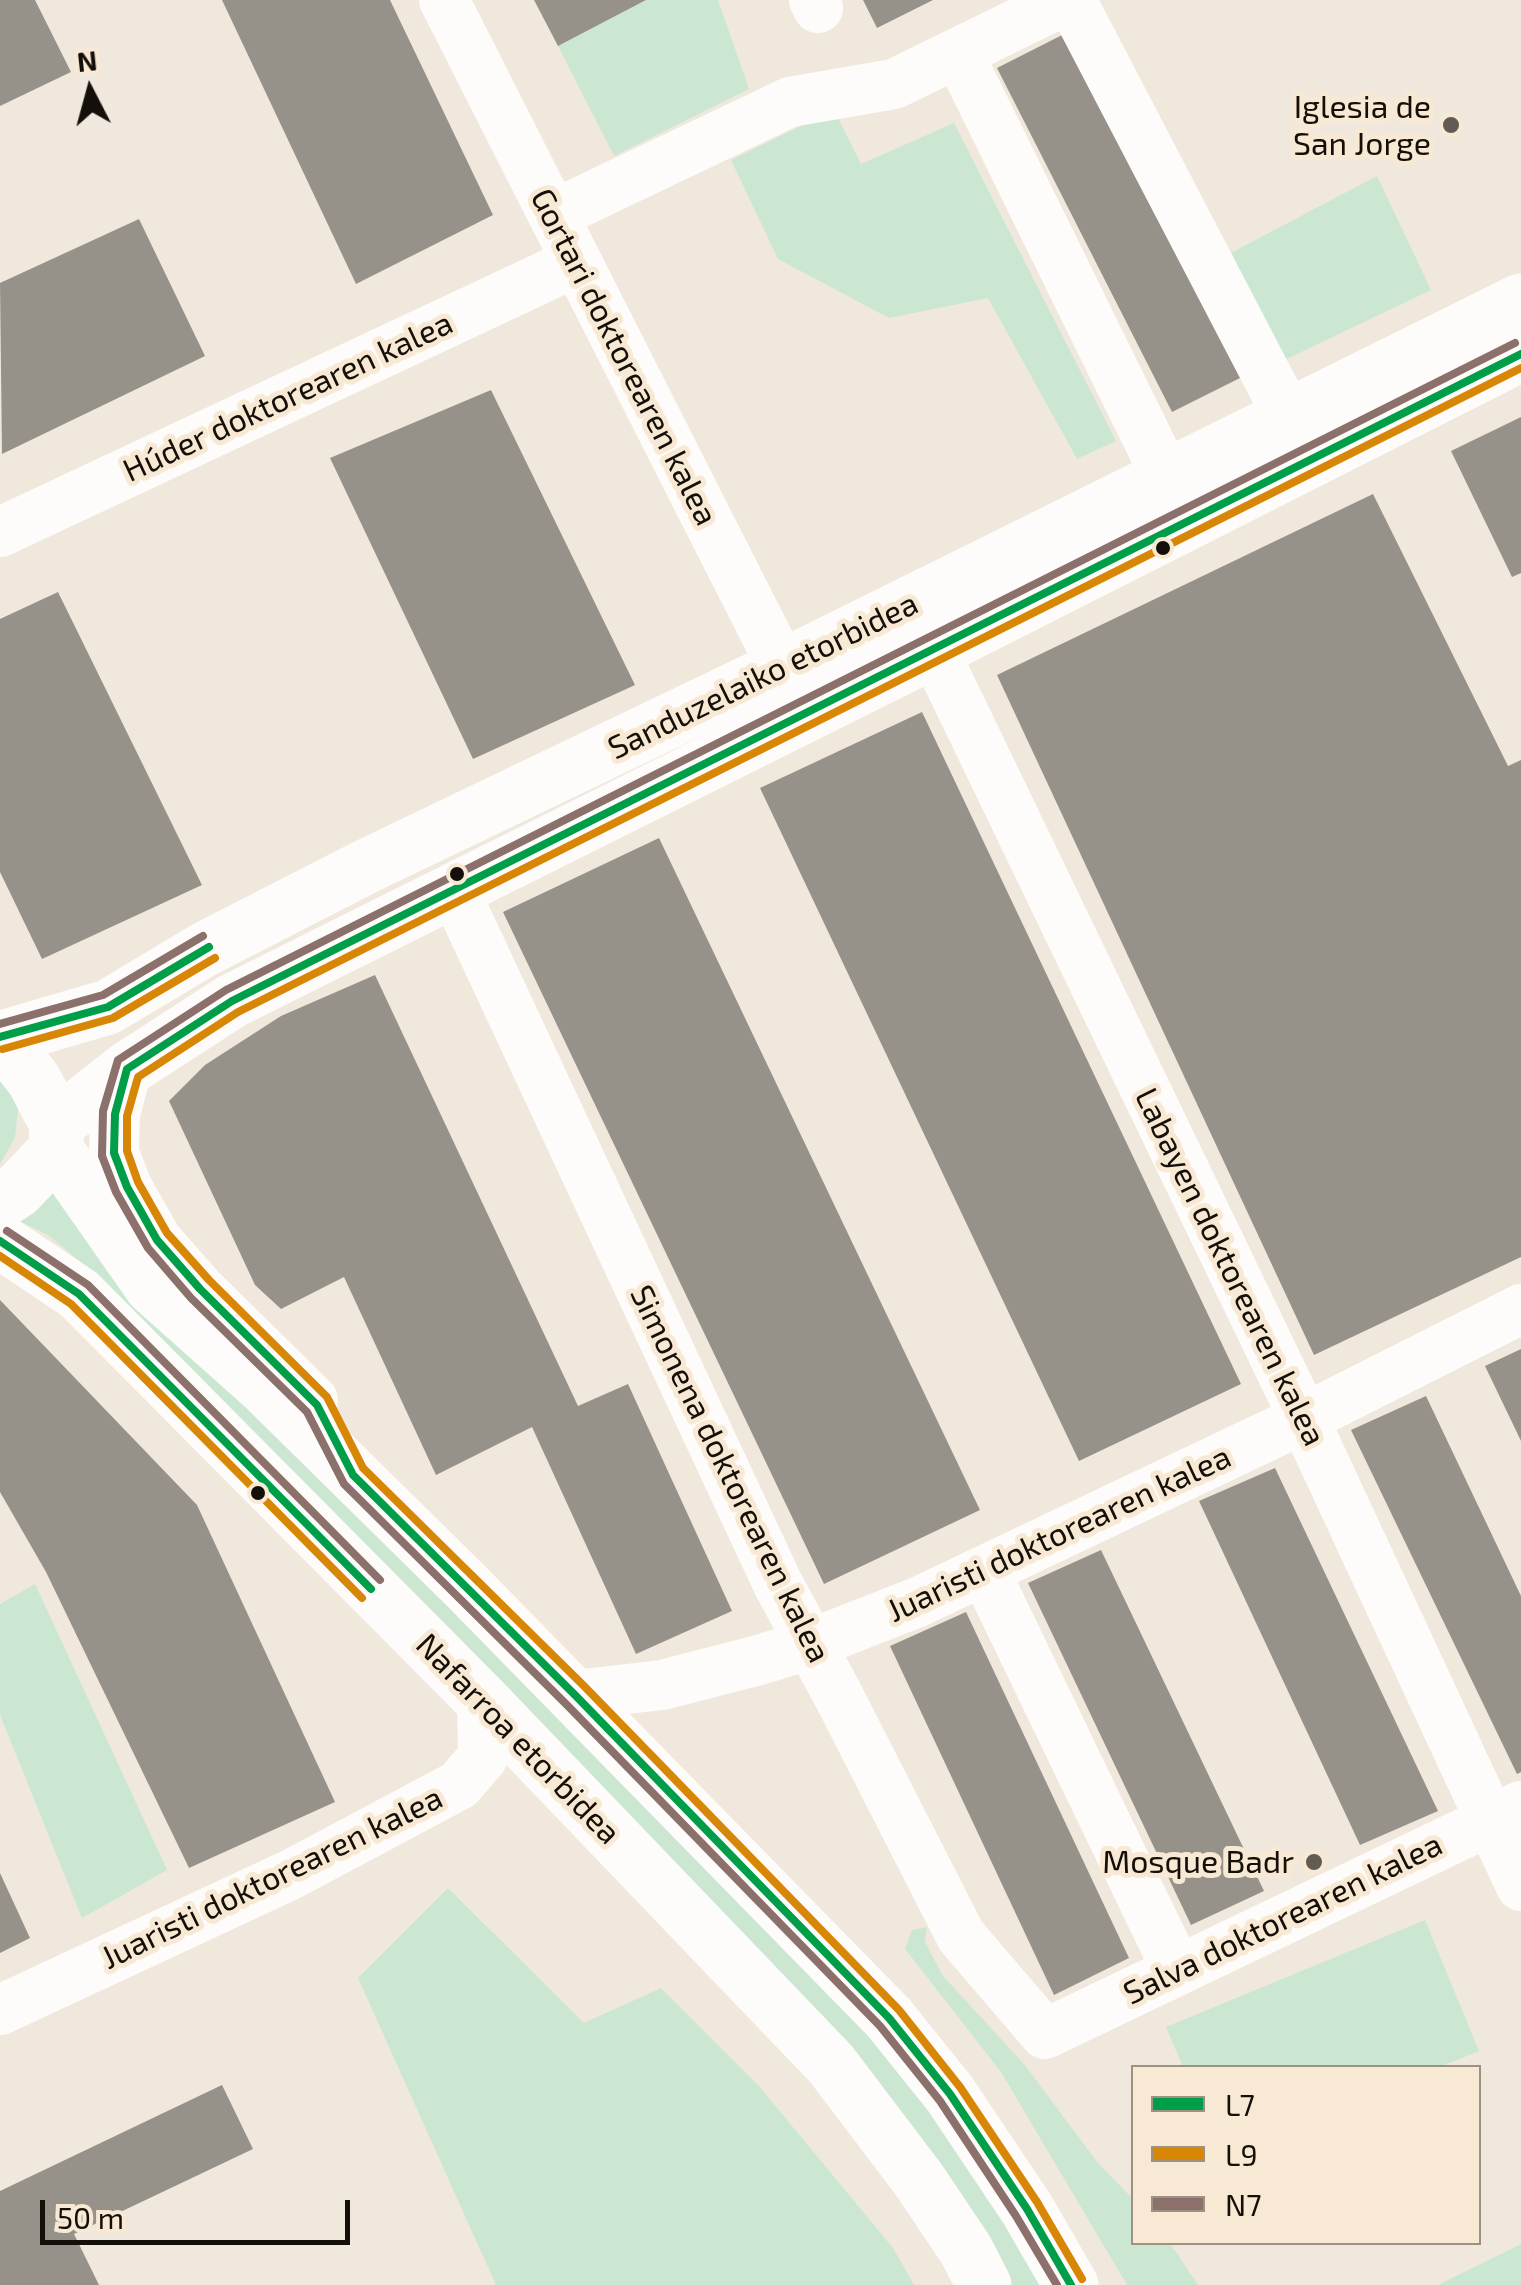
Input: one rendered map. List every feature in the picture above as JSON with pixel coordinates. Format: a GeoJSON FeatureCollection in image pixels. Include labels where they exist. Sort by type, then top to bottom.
{"type":"FeatureCollection","features":[{"type":"Feature","properties":{"kind":"main road","name":"Sanduzelaiko etorbidea"},"geometry":{"type":"LineString","coordinates":[[0,1202],[17,1191],[56,1137],[127,1068],[232,1001],[454,890],[1167,478],[1521,301]]}},
{"type":"Feature","properties":{"kind":"main road","name":"Sanduzelaiko etorbidea"},"geometry":{"type":"LineString","coordinates":[[1,1038],[108,1008],[205,949],[367,866],[793,691],[934,651],[1521,354]]}},
{"type":"Feature","properties":{"kind":"main road"},"geometry":{"type":"LineString","coordinates":[[1,1038],[34,1080],[56,1137],[152,1287],[264,1386],[575,1694],[889,2018],[950,2094],[1027,2209],[1071,2285]]}},
{"type":"Feature","properties":{"kind":"main road","name":"Nafarroa etorbidea"},"geometry":{"type":"LineString","coordinates":[[0,1241],[79,1294],[482,1700],[831,2064],[920,2180],[984,2285]]}},
{"type":"Feature","properties":{"kind":"street","name":"Gortari doktorearen kalea"},"geometry":{"type":"LineString","coordinates":[[444,0],[793,691]]}},
{"type":"Feature","properties":{"kind":"street"},"geometry":{"type":"LineString","coordinates":[[553,216],[790,102],[894,84],[1068,0],[1289,418]]}},
{"type":"Feature","properties":{"kind":"street"},"geometry":{"type":"LineString","coordinates":[[959,55],[1167,478]]}},
{"type":"Feature","properties":{"kind":"street","name":"Húder doktorearen kalea"},"geometry":{"type":"LineString","coordinates":[[0,532],[576,262]]}},
{"type":"Feature","properties":{"kind":"street","name":"Labayen doktorearen kalea"},"geometry":{"type":"LineString","coordinates":[[934,651],[1303,1419],[1506,1813],[1521,1886]]}},
{"type":"Feature","properties":{"kind":"street","name":"Simonena doktorearen kalea"},"geometry":{"type":"LineString","coordinates":[[454,890],[778,1584],[961,1936],[1045,2034]]}},
{"type":"Feature","properties":{"kind":"street"},"geometry":{"type":"LineString","coordinates":[[127,1068],[115,1114],[114,1152],[156,1240],[318,1404],[354,1475]]}},
{"type":"Feature","properties":{"kind":"street","name":"Juaristi doktorearen kalea"},"geometry":{"type":"LineString","coordinates":[[575,1694],[662,1686],[811,1644],[985,1572],[1521,1310]]}},
{"type":"Feature","properties":{"kind":"street"},"geometry":{"type":"LineString","coordinates":[[985,1572],[1177,1970]]}},
{"type":"Feature","properties":{"kind":"street","name":"Juaristi doktorearen kalea"},"geometry":{"type":"LineString","coordinates":[[0,2010],[292,1874],[458,1785],[483,1757],[482,1700]]}},
{"type":"Feature","properties":{"kind":"street","name":"Salva doktorearen kalea"},"geometry":{"type":"LineString","coordinates":[[1045,2034],[1506,1813]]}},
{"type":"Feature","properties":{"kind":"green space"},"geometry":{"type":"Polygon","coordinates":[[[646,0],[718,0],[749,89],[614,156],[558,46],[646,0]]]}},
{"type":"Feature","properties":{"kind":"green space"},"geometry":{"type":"Polygon","coordinates":[[[834,110],[861,164],[954,123],[1116,441],[1077,459],[988,298],[889,318],[778,259],[731,160],[834,110]]]}},
{"type":"Feature","properties":{"kind":"green space"},"geometry":{"type":"Polygon","coordinates":[[[1377,176],[1431,290],[1274,365],[1227,255],[1377,176]]]}},
{"type":"Feature","properties":{"kind":"green space"},"geometry":{"type":"Polygon","coordinates":[[[0,1069],[10,1080],[18,1109],[15,1138],[0,1164],[0,1069]]]}},
{"type":"Feature","properties":{"kind":"green space"},"geometry":{"type":"Polygon","coordinates":[[[59,1167],[715,1864],[943,2119],[1047,2285],[1007,2285],[94,1273],[48,1235],[5,1214],[59,1167]]]}},
{"type":"Feature","properties":{"kind":"green space"},"geometry":{"type":"Polygon","coordinates":[[[35,1584],[167,1870],[82,1918],[0,1715],[0,1604],[35,1584]]]}},
{"type":"Feature","properties":{"kind":"green space"},"geometry":{"type":"Polygon","coordinates":[[[448,1888],[584,2023],[661,1988],[758,2085],[893,2248],[914,2285],[496,2285],[358,1978],[448,1888]]]}},
{"type":"Feature","properties":{"kind":"green space"},"geometry":{"type":"Polygon","coordinates":[[[1425,1920],[1479,2051],[1445,2065],[1182,2065],[1166,2027],[1425,1920]]]}},
{"type":"Feature","properties":{"kind":"green space"},"geometry":{"type":"Polygon","coordinates":[[[927,1927],[925,1942],[943,1976],[1024,2064],[1098,2163],[1131,2197],[1131,2245],[1171,2245],[1198,2285],[1127,2285],[1001,2072],[905,1949],[912,1930],[927,1927]]]}},
{"type":"Feature","properties":{"kind":"green space"},"geometry":{"type":"Polygon","coordinates":[[[1521,2244],[1521,2285],[1438,2285],[1521,2244]]]}},
{"type":"Feature","properties":{"kind":"building"},"geometry":{"type":"Polygon","coordinates":[[[0,0],[35,0],[71,72],[0,106],[0,0]]]}},
{"type":"Feature","properties":{"kind":"building"},"geometry":{"type":"Polygon","coordinates":[[[222,0],[390,0],[493,215],[356,284],[222,0]]]}},
{"type":"Feature","properties":{"kind":"building"},"geometry":{"type":"Polygon","coordinates":[[[534,0],[646,0],[558,46],[534,0]]]}},
{"type":"Feature","properties":{"kind":"building"},"geometry":{"type":"Polygon","coordinates":[[[863,0],[933,0],[877,28],[863,0]]]}},
{"type":"Feature","properties":{"kind":"building"},"geometry":{"type":"Polygon","coordinates":[[[1074,29],[1250,373],[1172,412],[997,68],[1074,29]]]}},
{"type":"Feature","properties":{"kind":"building"},"geometry":{"type":"Polygon","coordinates":[[[139,219],[205,356],[2,454],[0,283],[139,219]]]}},
{"type":"Feature","properties":{"kind":"building"},"geometry":{"type":"Polygon","coordinates":[[[491,390],[635,685],[473,759],[330,458],[491,390]]]}},
{"type":"Feature","properties":{"kind":"building"},"geometry":{"type":"Polygon","coordinates":[[[1521,417],[1521,573],[1512,577],[1451,451],[1521,417]]]}},
{"type":"Feature","properties":{"kind":"building"},"geometry":{"type":"Polygon","coordinates":[[[1373,494],[1508,766],[1521,760],[1521,1257],[1314,1355],[997,675],[1373,494]]]}},
{"type":"Feature","properties":{"kind":"building"},"geometry":{"type":"Polygon","coordinates":[[[58,592],[202,885],[42,959],[0,872],[0,619],[58,592]]]}},
{"type":"Feature","properties":{"kind":"building"},"geometry":{"type":"Polygon","coordinates":[[[922,712],[1241,1384],[1079,1461],[760,788],[922,712]]]}},
{"type":"Feature","properties":{"kind":"building"},"geometry":{"type":"Polygon","coordinates":[[[659,838],[980,1510],[824,1584],[503,912],[659,838]]]}},
{"type":"Feature","properties":{"kind":"building"},"geometry":{"type":"Polygon","coordinates":[[[375,975],[578,1406],[628,1384],[732,1611],[636,1654],[532,1427],[436,1475],[344,1277],[281,1309],[255,1285],[169,1101],[205,1065],[281,1016],[375,975]]]}},
{"type":"Feature","properties":{"kind":"building"},"geometry":{"type":"Polygon","coordinates":[[[0,1300],[197,1505],[335,1802],[189,1868],[46,1572],[0,1492],[0,1300]]]}},
{"type":"Feature","properties":{"kind":"building"},"geometry":{"type":"Polygon","coordinates":[[[1521,1349],[1521,1441],[1485,1366],[1521,1349]]]}},
{"type":"Feature","properties":{"kind":"building"},"geometry":{"type":"Polygon","coordinates":[[[1426,1396],[1521,1596],[1521,1772],[1517,1774],[1351,1430],[1426,1396]]]}},
{"type":"Feature","properties":{"kind":"building"},"geometry":{"type":"Polygon","coordinates":[[[1275,1468],[1438,1811],[1360,1845],[1199,1501],[1275,1468]]]}},
{"type":"Feature","properties":{"kind":"building"},"geometry":{"type":"Polygon","coordinates":[[[1101,1550],[1264,1891],[1191,1925],[1028,1583],[1101,1550]]]}},
{"type":"Feature","properties":{"kind":"building"},"geometry":{"type":"Polygon","coordinates":[[[966,1612],[1129,1958],[1054,1995],[890,1646],[966,1612]]]}},
{"type":"Feature","properties":{"kind":"building"},"geometry":{"type":"Polygon","coordinates":[[[0,1873],[30,1938],[0,1953],[0,1873]]]}},
{"type":"Feature","properties":{"kind":"building"},"geometry":{"type":"Polygon","coordinates":[[[222,2085],[253,2149],[74,2234],[99,2285],[0,2285],[0,2191],[222,2085]]]}},
{"type":"Feature","properties":{"kind":"transit line","name":"N7"},"geometry":{"type":"LineString","coordinates":[[1057,2285],[940,2101],[880,2026],[566,1704],[344,1484],[307,1412],[191,1298],[148,1248],[116,1192],[102,1156],[103,1111],[118,1060],[226,990],[1515,343]]}},
{"type":"Feature","properties":{"kind":"transit line","name":"L7"},"geometry":{"type":"LineString","coordinates":[[1071,2285],[1027,2209],[950,2094],[889,2018],[575,1695],[353,1475],[317,1405],[200,1289],[157,1240],[127,1187],[114,1153],[115,1114],[127,1069],[232,1001],[1521,354]]}},
{"type":"Feature","properties":{"kind":"transit line","name":"L9"},"geometry":{"type":"LineString","coordinates":[[1082,2279],[1037,2202],[960,2087],[899,2010],[584,1686],[363,1468],[327,1397],[167,1233],[138,1182],[127,1151],[127,1116],[138,1077],[238,1012],[1521,368]]}},
{"type":"Feature","properties":{"kind":"transit line","name":"N7"},"geometry":{"type":"LineString","coordinates":[[0,1024],[103,995],[203,936]]}},
{"type":"Feature","properties":{"kind":"transit line","name":"L7"},"geometry":{"type":"LineString","coordinates":[[0,1037],[108,1007],[209,947]]}},
{"type":"Feature","properties":{"kind":"transit line","name":"L9"},"geometry":{"type":"LineString","coordinates":[[3,1049],[113,1018],[215,958]]}},
{"type":"Feature","properties":{"kind":"transit line","name":"N7"},"geometry":{"type":"LineString","coordinates":[[7,1231],[88,1285],[380,1580]]}},
{"type":"Feature","properties":{"kind":"transit line","name":"L7"},"geometry":{"type":"LineString","coordinates":[[0,1241],[79,1294],[371,1589]]}},
{"type":"Feature","properties":{"kind":"transit line","name":"L9"},"geometry":{"type":"LineString","coordinates":[[0,1256],[71,1304],[362,1598]]}},
{"type":"Feature","properties":{"kind":"place","name":"Iglesia de San Jorge"},"geometry":{"type":"Point","coordinates":[1451,125]}},
{"type":"Feature","properties":{"kind":"place","name":"Mosque Badr"},"geometry":{"type":"Point","coordinates":[1314,1862]}}]}
